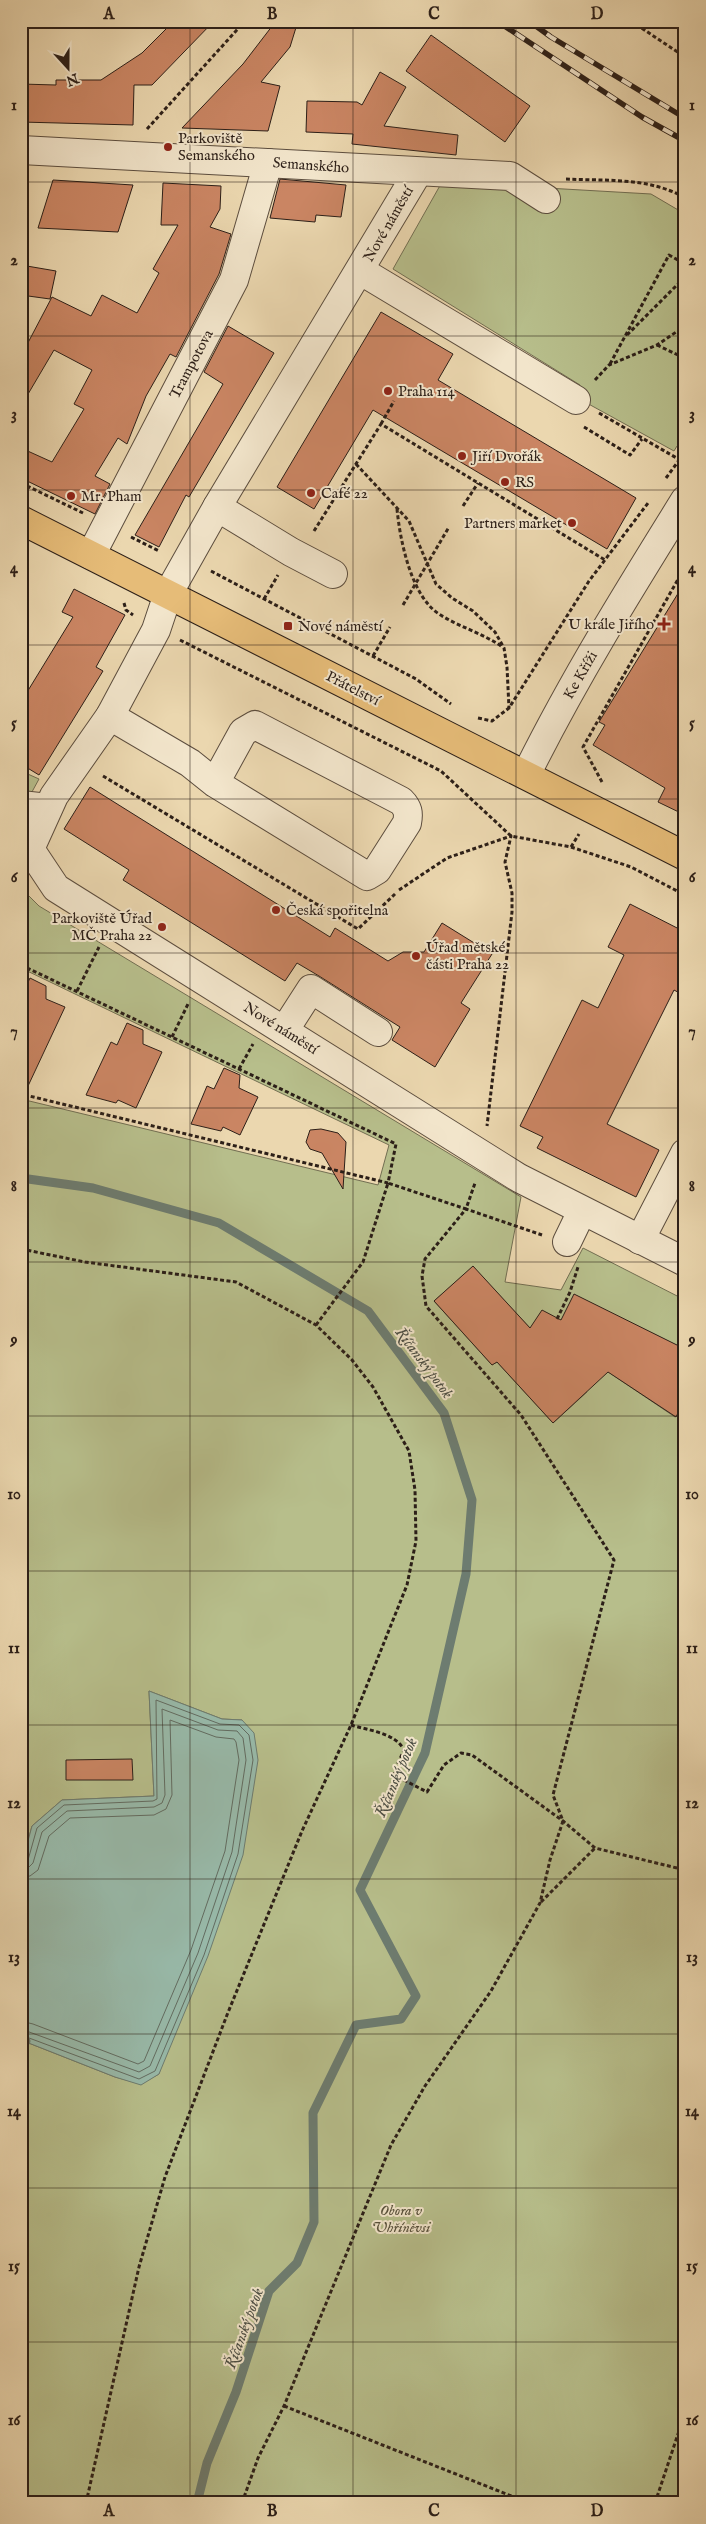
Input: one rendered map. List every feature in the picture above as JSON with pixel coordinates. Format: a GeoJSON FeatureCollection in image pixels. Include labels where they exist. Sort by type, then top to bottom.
{"type":"FeatureCollection","features":[{"type":"Feature","properties":{"kind":"main road","name":"Přátelství"},"geometry":{"type":"LineString","coordinates":[[21,520],[685,856]]}},
{"type":"Feature","properties":{"kind":"street","name":"Semanského"},"geometry":{"type":"LineString","coordinates":[[21,150],[510,176],[553,189]]}},
{"type":"Feature","properties":{"kind":"street","name":"Trampotova"},"geometry":{"type":"LineString","coordinates":[[91,555],[234,280],[268,163]]}},
{"type":"Feature","properties":{"kind":"street","name":"Nové náměstí"},"geometry":{"type":"LineString","coordinates":[[418,172],[361,271],[217,507],[168,594],[156,630],[110,716],[54,796],[30,849],[56,888],[518,1178],[685,1262]]}},
{"type":"Feature","properties":{"kind":"street"},"geometry":{"type":"LineString","coordinates":[[361,271],[576,400]]}},
{"type":"Feature","properties":{"kind":"street","name":"Ke Kříži"},"geometry":{"type":"LineString","coordinates":[[526,775],[550,728],[607,627],[684,503]]}},
{"type":"Feature","properties":{"kind":"street"},"geometry":{"type":"LineString","coordinates":[[217,507],[291,552],[333,574]]}},
{"type":"Feature","properties":{"kind":"street"},"geometry":{"type":"LineString","coordinates":[[110,716],[190,763],[214,783],[367,876],[377,870],[407,823],[407,807],[401,801],[255,725],[243,732],[225,760],[214,783]]}},
{"type":"Feature","properties":{"kind":"street"},"geometry":{"type":"LineString","coordinates":[[21,805],[48,808]]}},
{"type":"Feature","properties":{"kind":"street"},"geometry":{"type":"LineString","coordinates":[[284,1031],[311,989],[378,1032]]}},
{"type":"Feature","properties":{"kind":"street"},"geometry":{"type":"LineString","coordinates":[[640,1240],[685,1153]]}},
{"type":"Feature","properties":{"kind":"street"},"geometry":{"type":"LineString","coordinates":[[567,1242],[582,1211]]}},
{"type":"Feature","properties":{"kind":"path"},"geometry":{"type":"LineString","coordinates":[[123,155],[245,21]]}},
{"type":"Feature","properties":{"kind":"path"},"geometry":{"type":"LineString","coordinates":[[631,21],[685,57]]}},
{"type":"Feature","properties":{"kind":"path"},"geometry":{"type":"LineString","coordinates":[[553,189],[647,184],[673,191],[685,198]]}},
{"type":"Feature","properties":{"kind":"path"},"geometry":{"type":"LineString","coordinates":[[680,460],[576,400],[610,365],[669,255],[685,264]]}},
{"type":"Feature","properties":{"kind":"path"},"geometry":{"type":"LineString","coordinates":[[623,339],[685,277]]}},
{"type":"Feature","properties":{"kind":"path"},"geometry":{"type":"LineString","coordinates":[[610,365],[657,345],[685,326]]}},
{"type":"Feature","properties":{"kind":"path"},"geometry":{"type":"LineString","coordinates":[[657,345],[678,355],[685,367]]}},
{"type":"Feature","properties":{"kind":"path"},"geometry":{"type":"LineString","coordinates":[[306,529],[315,531],[394,401]]}},
{"type":"Feature","properties":{"kind":"path"},"geometry":{"type":"LineString","coordinates":[[381,424],[605,560]]}},
{"type":"Feature","properties":{"kind":"path"},"geometry":{"type":"LineString","coordinates":[[680,460],[685,427]]}},
{"type":"Feature","properties":{"kind":"path"},"geometry":{"type":"LineString","coordinates":[[662,483],[685,452]]}},
{"type":"Feature","properties":{"kind":"path"},"geometry":{"type":"LineString","coordinates":[[356,464],[409,521],[436,584],[452,598],[473,611],[494,632],[504,648],[509,708]]}},
{"type":"Feature","properties":{"kind":"path"},"geometry":{"type":"LineString","coordinates":[[21,483],[163,553],[188,559],[416,679],[453,706]]}},
{"type":"Feature","properties":{"kind":"path"},"geometry":{"type":"LineString","coordinates":[[463,506],[478,483]]}},
{"type":"Feature","properties":{"kind":"path"},"geometry":{"type":"LineString","coordinates":[[476,718],[492,721],[509,708],[589,581],[651,498]]}},
{"type":"Feature","properties":{"kind":"path"},"geometry":{"type":"LineString","coordinates":[[397,509],[398,527],[415,583],[427,602],[438,614],[484,634],[504,648]]}},
{"type":"Feature","properties":{"kind":"path"},"geometry":{"type":"LineString","coordinates":[[403,605],[449,527]]}},
{"type":"Feature","properties":{"kind":"path"},"geometry":{"type":"LineString","coordinates":[[605,788],[583,747],[685,567]]}},
{"type":"Feature","properties":{"kind":"path"},"geometry":{"type":"LineString","coordinates":[[264,599],[279,573]]}},
{"type":"Feature","properties":{"kind":"path"},"geometry":{"type":"LineString","coordinates":[[123,601],[126,610],[156,630],[258,678],[441,771],[512,836]]}},
{"type":"Feature","properties":{"kind":"path"},"geometry":{"type":"LineString","coordinates":[[372,656],[390,627]]}},
{"type":"Feature","properties":{"kind":"path"},"geometry":{"type":"LineString","coordinates":[[95,771],[358,929],[407,882],[447,858],[512,836],[571,847],[631,867],[685,895]]}},
{"type":"Feature","properties":{"kind":"path"},"geometry":{"type":"LineString","coordinates":[[512,836],[505,862],[512,893],[512,912],[484,1156],[466,1209],[425,1259],[422,1276],[426,1306],[521,1415],[614,1560],[554,1794],[563,1821],[550,1860],[540,1903]]}},
{"type":"Feature","properties":{"kind":"path"},"geometry":{"type":"LineString","coordinates":[[77,991],[102,939]]}},
{"type":"Feature","properties":{"kind":"path"},"geometry":{"type":"LineString","coordinates":[[21,965],[396,1144],[388,1183],[363,1262],[357,1273],[316,1325]]}},
{"type":"Feature","properties":{"kind":"path"},"geometry":{"type":"LineString","coordinates":[[172,1037],[189,1003]]}},
{"type":"Feature","properties":{"kind":"path"},"geometry":{"type":"LineString","coordinates":[[239,1069],[254,1044]]}},
{"type":"Feature","properties":{"kind":"path"},"geometry":{"type":"LineString","coordinates":[[21,1094],[388,1183],[583,1248],[570,1292],[557,1319]]}},
{"type":"Feature","properties":{"kind":"path"},"geometry":{"type":"LineString","coordinates":[[21,1249],[85,1262],[236,1282],[316,1325],[352,1360],[373,1386],[409,1451],[415,1490],[416,1541],[407,1585],[351,1725],[302,1831],[227,2015],[165,2177],[139,2267],[86,2503]]}},
{"type":"Feature","properties":{"kind":"path"},"geometry":{"type":"LineString","coordinates":[[351,1725],[392,1737],[402,1744],[404,1750],[394,1772],[396,1776],[427,1792],[444,1765],[461,1753],[472,1755],[563,1821],[595,1848],[685,1870]]}},
{"type":"Feature","properties":{"kind":"path"},"geometry":{"type":"LineString","coordinates":[[242,2503],[258,2458],[284,2406],[391,2145],[425,2086],[491,1991],[540,1903],[595,1848]]}},
{"type":"Feature","properties":{"kind":"path"},"geometry":{"type":"LineString","coordinates":[[284,2406],[529,2503]]}},
{"type":"Feature","properties":{"kind":"path"},"geometry":{"type":"LineString","coordinates":[[655,2503],[685,2413]]}},
{"type":"Feature","properties":{"kind":"green space"},"geometry":{"type":"Polygon","coordinates":[[[442,182],[651,194],[685,214],[685,441],[680,448],[677,446],[674,451],[574,396],[580,385],[393,269],[442,182]]]}},
{"type":"Feature","properties":{"kind":"green space"},"geometry":{"type":"Polygon","coordinates":[[[21,771],[39,779],[21,812],[21,771]]]}},
{"type":"Feature","properties":{"kind":"green space","name":"Obora v Uhříněvsi"},"geometry":{"type":"Polygon","coordinates":[[[21,888],[39,906],[521,1197],[505,1282],[561,1290],[583,1248],[685,1300],[685,1349],[561,1321],[530,1328],[473,1267],[434,1301],[492,1365],[497,1362],[553,1423],[587,1392],[575,1378],[592,1361],[675,1417],[685,1396],[685,2503],[21,2503],[21,2040],[115,2077],[141,2084],[159,2074],[242,1720],[222,1719],[149,1691],[154,1796],[62,1800],[32,1826],[21,1866],[21,1099],[378,1185],[389,1145],[21,968],[21,888]]]}},
{"type":"Feature","properties":{"kind":"water"},"geometry":{"type":"Polygon","coordinates":[[[149,1691],[222,1719],[242,1720],[254,1733],[258,1760],[243,1855],[208,1956],[159,2074],[141,2085],[115,2077],[21,2040],[21,1867],[32,1826],[62,1800],[154,1796],[149,1691]]]}},
{"type":"Feature","properties":{"kind":"building"},"geometry":{"type":"Polygon","coordinates":[[[174,21],[214,21],[152,85],[134,85],[133,125],[21,122],[21,84],[56,85],[56,80],[101,80],[142,53],[174,21]]]}},
{"type":"Feature","properties":{"kind":"building"},"geometry":{"type":"Polygon","coordinates":[[[276,21],[298,21],[290,47],[261,82],[280,86],[268,131],[182,128],[243,64],[276,21]]]}},
{"type":"Feature","properties":{"kind":"building"},"geometry":{"type":"Polygon","coordinates":[[[431,35],[530,106],[505,142],[406,71],[431,35]]]}},
{"type":"Feature","properties":{"kind":"building"},"geometry":{"type":"Polygon","coordinates":[[[380,72],[406,87],[384,126],[458,135],[456,155],[352,144],[353,134],[306,132],[307,101],[357,102],[362,105],[380,72]]]}},
{"type":"Feature","properties":{"kind":"building"},"geometry":{"type":"Polygon","coordinates":[[[280,179],[346,185],[341,217],[316,215],[315,222],[270,218],[280,179]]]}},
{"type":"Feature","properties":{"kind":"building"},"geometry":{"type":"Polygon","coordinates":[[[53,180],[133,185],[118,232],[38,228],[53,180]]]}},
{"type":"Feature","properties":{"kind":"building"},"geometry":{"type":"Polygon","coordinates":[[[163,183],[221,186],[220,209],[210,227],[231,234],[219,274],[176,357],[170,354],[146,396],[127,444],[118,438],[95,476],[110,484],[95,514],[21,478],[21,448],[52,462],[84,409],[74,404],[92,370],[54,350],[21,406],[21,356],[52,297],[91,316],[102,295],[137,313],[159,273],[153,269],[178,225],[161,225],[163,183]]]}},
{"type":"Feature","properties":{"kind":"building"},"geometry":{"type":"Polygon","coordinates":[[[21,265],[56,271],[50,299],[21,295],[21,265]]]}},
{"type":"Feature","properties":{"kind":"building"},"geometry":{"type":"Polygon","coordinates":[[[381,312],[453,354],[438,380],[636,498],[607,549],[373,410],[314,509],[277,487],[381,312]]]}},
{"type":"Feature","properties":{"kind":"building"},"geometry":{"type":"Polygon","coordinates":[[[228,326],[274,353],[189,497],[186,495],[159,547],[135,535],[223,384],[204,372],[228,326]]]}},
{"type":"Feature","properties":{"kind":"building"},"geometry":{"type":"Polygon","coordinates":[[[685,582],[685,815],[658,802],[665,788],[593,745],[605,725],[599,722],[685,582]]]}},
{"type":"Feature","properties":{"kind":"building"},"geometry":{"type":"Polygon","coordinates":[[[74,589],[125,615],[96,667],[103,671],[39,775],[21,764],[21,702],[73,617],[62,612],[74,589]]]}},
{"type":"Feature","properties":{"kind":"building"},"geometry":{"type":"Polygon","coordinates":[[[90,787],[330,937],[335,928],[388,961],[403,952],[424,952],[442,923],[492,954],[461,1003],[470,1009],[435,1067],[392,1040],[400,1027],[319,976],[297,963],[285,981],[123,880],[129,870],[64,829],[90,787]]]}},
{"type":"Feature","properties":{"kind":"building"},"geometry":{"type":"Polygon","coordinates":[[[630,904],[685,932],[685,996],[674,990],[607,1124],[659,1150],[636,1197],[537,1148],[543,1137],[520,1126],[582,1000],[598,1008],[624,955],[608,947],[630,904]]]}},
{"type":"Feature","properties":{"kind":"building"},"geometry":{"type":"Polygon","coordinates":[[[30,978],[46,986],[46,999],[65,1007],[21,1101],[21,997],[30,978]]]}},
{"type":"Feature","properties":{"kind":"building"},"geometry":{"type":"Polygon","coordinates":[[[127,1023],[143,1030],[143,1044],[162,1052],[136,1108],[118,1100],[116,1103],[86,1095],[111,1042],[117,1045],[127,1023]]]}},
{"type":"Feature","properties":{"kind":"building"},"geometry":{"type":"Polygon","coordinates":[[[224,1068],[240,1075],[239,1088],[258,1097],[240,1135],[223,1127],[221,1131],[191,1124],[207,1086],[214,1089],[224,1068]]]}},
{"type":"Feature","properties":{"kind":"building"},"geometry":{"type":"Polygon","coordinates":[[[321,1129],[338,1133],[346,1142],[343,1189],[322,1153],[310,1149],[306,1142],[310,1130],[321,1129]]]}},
{"type":"Feature","properties":{"kind":"building"},"geometry":{"type":"Polygon","coordinates":[[[473,1266],[530,1328],[542,1310],[561,1320],[574,1294],[685,1349],[685,1399],[676,1417],[608,1372],[553,1423],[497,1362],[492,1365],[434,1301],[473,1266]]]}},
{"type":"Feature","properties":{"kind":"building"},"geometry":{"type":"Polygon","coordinates":[[[132,1759],[133,1780],[66,1780],[66,1760],[132,1759]]]}},
{"type":"Feature","properties":{"kind":"waterway","name":"Říčanský potok"},"geometry":{"type":"LineString","coordinates":[[21,1178],[93,1188],[219,1223],[368,1311],[444,1413],[472,1500],[466,1574],[425,1753],[360,1890],[416,1996],[401,2019],[356,2025],[313,2113],[314,2222],[297,2263],[269,2291],[236,2392],[207,2463],[197,2503]]}},
{"type":"Feature","properties":{"kind":"waterway"},"geometry":{"type":"LineString","coordinates":[[21,2049],[26,2041]]}},
{"type":"Feature","properties":{"kind":"railway"},"geometry":{"type":"LineString","coordinates":[[497,21],[642,117],[685,141]]}},
{"type":"Feature","properties":{"kind":"railway"},"geometry":{"type":"LineString","coordinates":[[529,21],[551,37],[685,118]]}},
{"type":"Feature","properties":{"kind":"place","name":"Parkoviště Semanského"},"geometry":{"type":"Point","coordinates":[168,147]}},
{"type":"Feature","properties":{"kind":"place","name":"Praha 114"},"geometry":{"type":"Point","coordinates":[388,391]}},
{"type":"Feature","properties":{"kind":"place","name":"Jiří Dvořák"},"geometry":{"type":"Point","coordinates":[462,456]}},
{"type":"Feature","properties":{"kind":"place","name":"RS"},"geometry":{"type":"Point","coordinates":[505,482]}},
{"type":"Feature","properties":{"kind":"place","name":"Café 22"},"geometry":{"type":"Point","coordinates":[311,493]}},
{"type":"Feature","properties":{"kind":"place","name":"Mr. Pham"},"geometry":{"type":"Point","coordinates":[71,496]}},
{"type":"Feature","properties":{"kind":"place","name":"Partners market"},"geometry":{"type":"Point","coordinates":[572,523]}},
{"type":"Feature","properties":{"kind":"place","name":"U krále Jiřího"},"geometry":{"type":"Point","coordinates":[664,624]}},
{"type":"Feature","properties":{"kind":"place","name":"Nové náměstí"},"geometry":{"type":"Point","coordinates":[288,626]}},
{"type":"Feature","properties":{"kind":"place","name":"Česká spořitelna"},"geometry":{"type":"Point","coordinates":[276,910]}},
{"type":"Feature","properties":{"kind":"place","name":"Parkoviště Úřad MČ Praha 22"},"geometry":{"type":"Point","coordinates":[162,927]}},
{"type":"Feature","properties":{"kind":"place","name":"Úřad mětské části Praha 22"},"geometry":{"type":"Point","coordinates":[416,956]}}]}
